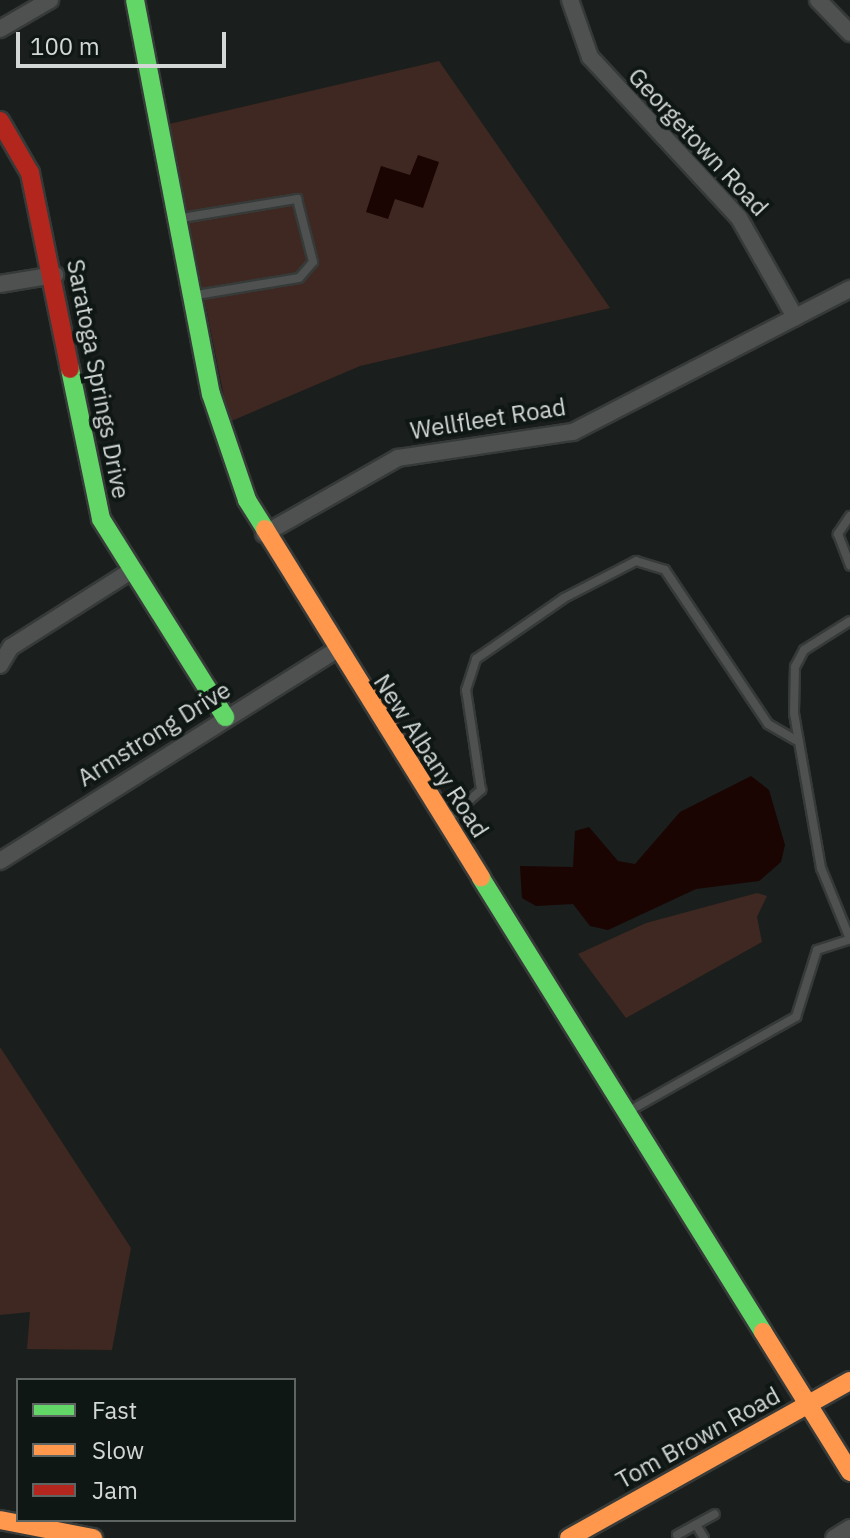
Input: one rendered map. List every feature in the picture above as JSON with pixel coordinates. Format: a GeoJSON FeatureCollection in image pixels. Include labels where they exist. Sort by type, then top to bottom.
{"type":"FeatureCollection","features":[{"type":"Feature","properties":{"kind":"street"},"geometry":{"type":"LineString","coordinates":[[0,29],[50,0]]}},
{"type":"Feature","properties":{"kind":"street","name":"New Albany Road"},"geometry":{"type":"LineString","coordinates":[[135,0],[192,296],[226,451],[264,534],[442,822],[628,1111],[850,1472]]}},
{"type":"Feature","properties":{"kind":"street","name":"Georgetown Road"},"geometry":{"type":"LineString","coordinates":[[570,0],[590,57],[739,218],[795,317]]}},
{"type":"Feature","properties":{"kind":"street"},"geometry":{"type":"LineString","coordinates":[[818,0],[850,33]]}},
{"type":"Feature","properties":{"kind":"street","name":"Saratoga Springs Drive"},"geometry":{"type":"LineString","coordinates":[[0,121],[30,173],[55,275],[101,519],[129,572],[225,717]]}},
{"type":"Feature","properties":{"kind":"street"},"geometry":{"type":"LineString","coordinates":[[0,284],[55,275]]}},
{"type":"Feature","properties":{"kind":"street","name":"Wellfleet Road"},"geometry":{"type":"LineString","coordinates":[[264,534],[398,458],[573,432],[850,289]]}},
{"type":"Feature","properties":{"kind":"street"},"geometry":{"type":"LineString","coordinates":[[0,665],[11,647],[129,572]]}},
{"type":"Feature","properties":{"kind":"street","name":"Armstrong Drive"},"geometry":{"type":"LineString","coordinates":[[0,861],[336,650]]}},
{"type":"Feature","properties":{"kind":"street","name":"Tom Brown Road"},"geometry":{"type":"LineString","coordinates":[[569,1538],[850,1381]]}},
{"type":"Feature","properties":{"kind":"street"},"geometry":{"type":"LineString","coordinates":[[0,1520],[93,1538]]}},
{"type":"Feature","properties":{"kind":"street"},"geometry":{"type":"LineString","coordinates":[[834,1538],[850,1528]]}},
{"type":"Feature","properties":{"kind":"lane"},"geometry":{"type":"LineString","coordinates":[[177,219],[297,199],[313,262],[299,278],[192,296]]}},
{"type":"Feature","properties":{"kind":"lane"},"geometry":{"type":"LineString","coordinates":[[850,516],[838,534],[850,566]]}},
{"type":"Feature","properties":{"kind":"lane"},"geometry":{"type":"LineString","coordinates":[[442,822],[481,790],[466,690],[476,659],[564,598],[636,561],[665,570],[768,724],[796,740]]}},
{"type":"Feature","properties":{"kind":"lane"},"geometry":{"type":"LineString","coordinates":[[628,1111],[796,1017],[817,950],[850,939],[821,868],[796,740],[795,667],[804,650],[850,621]]}},
{"type":"Feature","properties":{"kind":"lane"},"geometry":{"type":"LineString","coordinates":[[677,1535],[715,1514]]}},
{"type":"Feature","properties":{"kind":"lane"},"geometry":{"type":"LineString","coordinates":[[696,1525],[704,1538]]}},
{"type":"Feature","properties":{"kind":"shaded area"},"geometry":{"type":"Polygon","coordinates":[[[439,61],[610,308],[360,366],[229,422],[169,124],[439,61]]]}},
{"type":"Feature","properties":{"kind":"shaded area"},"geometry":{"type":"Polygon","coordinates":[[[418,155],[439,162],[423,208],[395,199],[388,219],[366,212],[381,166],[410,175],[418,155]]]}},
{"type":"Feature","properties":{"kind":"shaded area"},"geometry":{"type":"Polygon","coordinates":[[[751,776],[769,790],[785,845],[781,862],[759,881],[696,889],[608,930],[590,926],[573,904],[536,906],[522,898],[520,866],[573,867],[575,831],[589,827],[618,861],[635,864],[680,812],[751,776]]]}},
{"type":"Feature","properties":{"kind":"shaded area"},"geometry":{"type":"Polygon","coordinates":[[[757,893],[767,896],[757,917],[762,942],[626,1018],[578,954],[646,923],[757,893]]]}},
{"type":"Feature","properties":{"kind":"shaded area"},"geometry":{"type":"Polygon","coordinates":[[[0,1047],[131,1248],[112,1350],[27,1349],[30,1312],[0,1315],[0,1047]]]}},
{"type":"Feature","properties":{"kind":"traffic: fast"},"geometry":{"type":"LineString","coordinates":[[135,0],[211,394],[247,500],[265,529]]}},
{"type":"Feature","properties":{"kind":"traffic: fast"},"geometry":{"type":"LineString","coordinates":[[70,369],[101,519],[225,717]]}},
{"type":"Feature","properties":{"kind":"traffic: fast"},"geometry":{"type":"LineString","coordinates":[[481,878],[763,1332]]}},
{"type":"Feature","properties":{"kind":"traffic: slow"},"geometry":{"type":"LineString","coordinates":[[265,529],[481,878]]}},
{"type":"Feature","properties":{"kind":"traffic: slow"},"geometry":{"type":"LineString","coordinates":[[763,1332],[850,1472]]}},
{"type":"Feature","properties":{"kind":"traffic: slow"},"geometry":{"type":"LineString","coordinates":[[569,1538],[850,1381]]}},
{"type":"Feature","properties":{"kind":"traffic: slow"},"geometry":{"type":"LineString","coordinates":[[0,1520],[93,1538]]}},
{"type":"Feature","properties":{"kind":"traffic: jam"},"geometry":{"type":"LineString","coordinates":[[0,121],[30,173],[70,369]]}}]}
